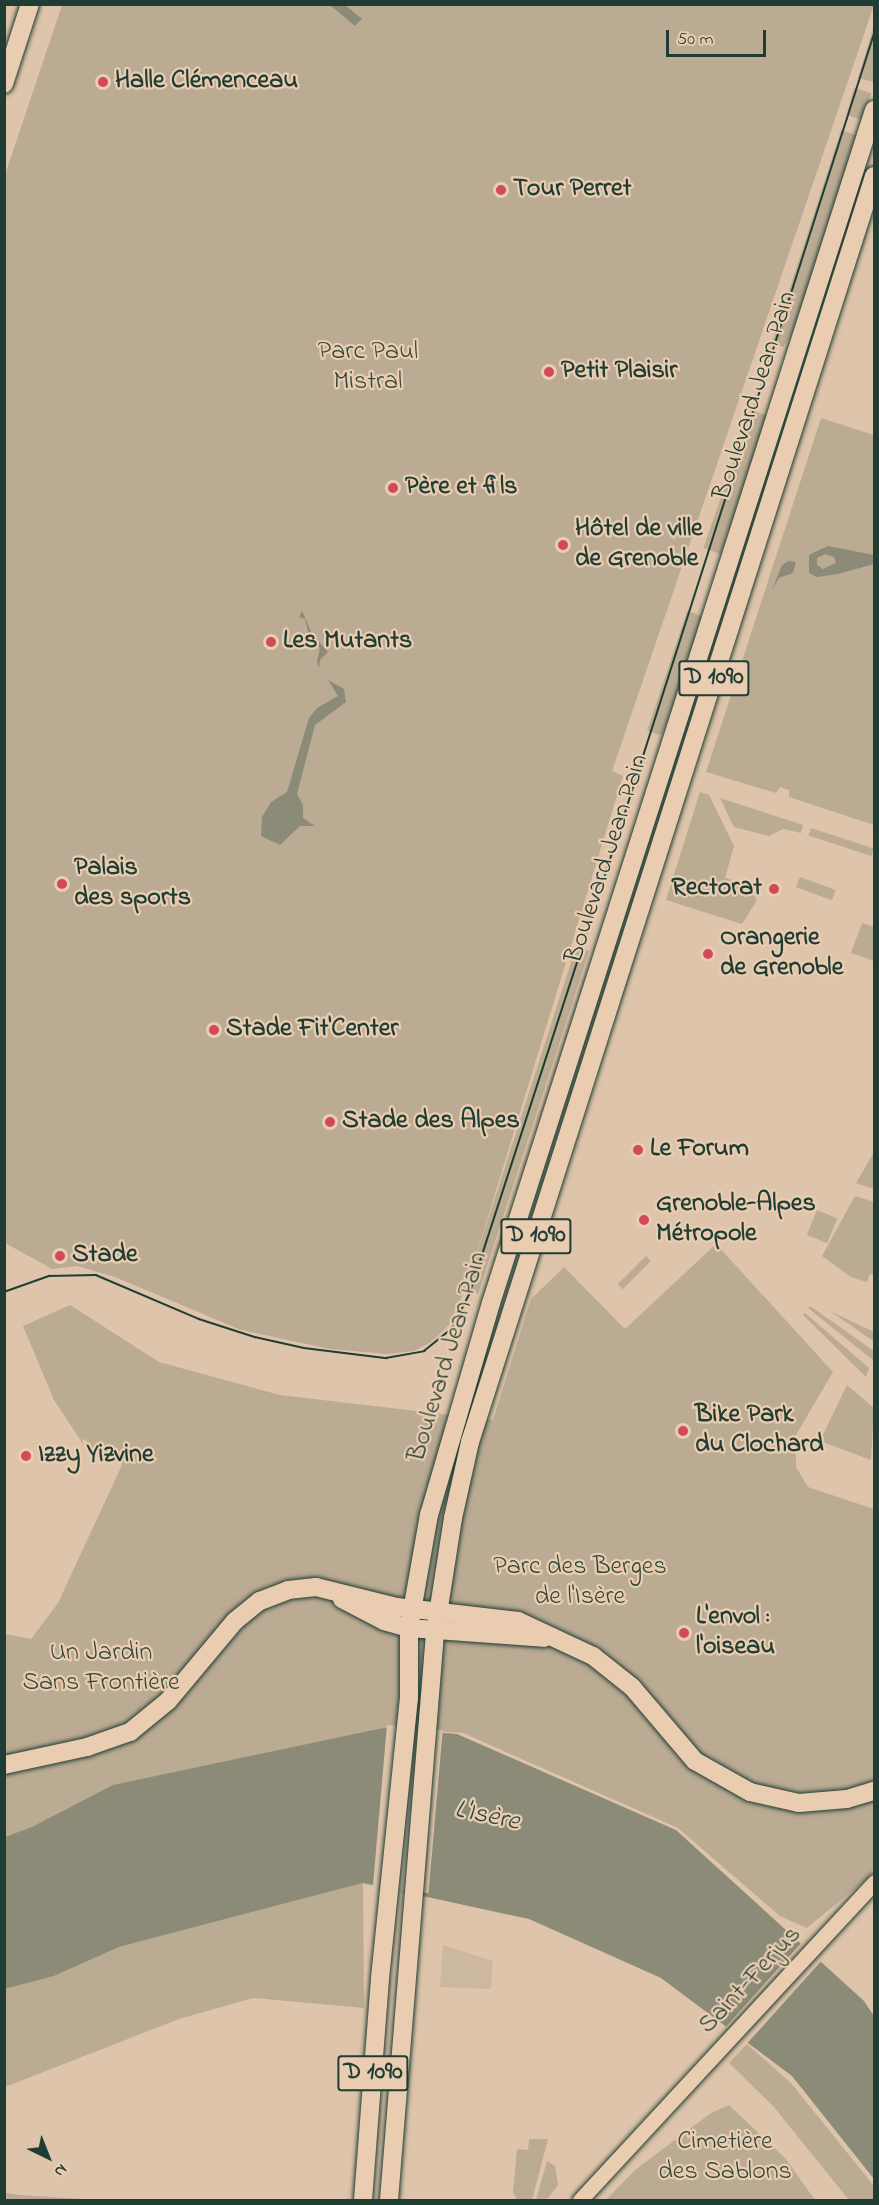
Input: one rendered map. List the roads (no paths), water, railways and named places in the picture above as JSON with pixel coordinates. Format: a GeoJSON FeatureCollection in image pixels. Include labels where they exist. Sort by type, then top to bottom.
{"type":"FeatureCollection","features":[{"type":"Feature","properties":{"kind":"main road"},"geometry":{"type":"LineString","coordinates":[[4,84],[30,4]]}},
{"type":"Feature","properties":{"kind":"main road","name":"Boulevard Jean Pain"},"geometry":{"type":"LineString","coordinates":[[410,1628],[429,1515],[491,1303],[874,110]]}},
{"type":"Feature","properties":{"kind":"main road","name":"Boulevard Jean Pain"},"geometry":{"type":"LineString","coordinates":[[435,1633],[453,1518],[486,1390],[874,176]]}},
{"type":"Feature","properties":{"kind":"main road"},"geometry":{"type":"LineString","coordinates":[[316,1587],[384,1621],[410,1628],[435,1633],[552,1639]]}},
{"type":"Feature","properties":{"kind":"main road"},"geometry":{"type":"LineString","coordinates":[[4,1765],[87,1747],[130,1732],[168,1701],[236,1621],[260,1601],[288,1590],[316,1587],[412,1609],[518,1621],[552,1639],[593,1656],[618,1676],[695,1761],[750,1792],[799,1803],[847,1799],[874,1791]]}},
{"type":"Feature","properties":{"kind":"main road","name":"D 1090"},"geometry":{"type":"LineString","coordinates":[[363,2200],[384,1946],[409,1698],[410,1628]]}},
{"type":"Feature","properties":{"kind":"main road","name":"D 1090"},"geometry":{"type":"LineString","coordinates":[[389,2200],[435,1633]]}},
{"type":"Feature","properties":{"kind":"street","name":"Saint-Ferjus"},"geometry":{"type":"LineString","coordinates":[[580,2200],[874,1882]]}},
{"type":"Feature","properties":{"kind":"water"},"geometry":{"type":"Polygon","coordinates":[[[330,5],[345,5],[362,19],[355,26],[330,5]]]}},
{"type":"Feature","properties":{"kind":"water"},"geometry":{"type":"Polygon","coordinates":[[[828,546],[874,555],[874,564],[817,577],[809,573],[809,555],[828,546]],[[825,554],[817,558],[817,565],[823,569],[836,563],[834,557],[825,554]]]}},
{"type":"Feature","properties":{"kind":"water"},"geometry":{"type":"Polygon","coordinates":[[[789,561],[796,562],[793,573],[779,578],[772,590],[782,565],[789,561]]]}},
{"type":"Feature","properties":{"kind":"water"},"geometry":{"type":"Polygon","coordinates":[[[302,611],[312,634],[328,652],[320,660],[319,668],[317,661],[320,648],[309,635],[305,619],[299,617],[302,611]]]}},
{"type":"Feature","properties":{"kind":"water"},"geometry":{"type":"Polygon","coordinates":[[[328,680],[344,689],[346,702],[315,725],[297,794],[303,805],[303,818],[315,826],[300,826],[280,845],[261,836],[262,817],[271,802],[287,792],[309,718],[317,708],[338,696],[328,680]]]}},
{"type":"Feature","properties":{"kind":"water","name":"L'Isère"},"geometry":{"type":"Polygon","coordinates":[[[383,1728],[457,1734],[676,1830],[864,2001],[874,2016],[874,2179],[792,2076],[661,1978],[529,1919],[363,1883],[119,1947],[54,1976],[5,1989],[5,1837],[32,1827],[113,1785],[383,1728]]]}},
{"type":"Feature","properties":{"kind":"tram line"},"geometry":{"type":"LineString","coordinates":[[4,1292],[49,1276],[96,1275],[199,1319],[255,1337],[304,1348],[386,1358],[424,1351],[452,1328],[469,1295],[874,34]]}},
{"type":"Feature","properties":{"kind":"place","name":"Halle Clémenceau"},"geometry":{"type":"Point","coordinates":[103,82]}},
{"type":"Feature","properties":{"kind":"place","name":"Tour Perret"},"geometry":{"type":"Point","coordinates":[501,190]}},
{"type":"Feature","properties":{"kind":"place","name":"Petit Plaisir"},"geometry":{"type":"Point","coordinates":[549,372]}},
{"type":"Feature","properties":{"kind":"place","name":"Père et fils"},"geometry":{"type":"Point","coordinates":[393,488]}},
{"type":"Feature","properties":{"kind":"place","name":"Hôtel de ville de Grenoble"},"geometry":{"type":"Point","coordinates":[563,545]}},
{"type":"Feature","properties":{"kind":"place","name":"Les Mutants"},"geometry":{"type":"Point","coordinates":[271,642]}},
{"type":"Feature","properties":{"kind":"place","name":"Palais des sports"},"geometry":{"type":"Point","coordinates":[62,884]}},
{"type":"Feature","properties":{"kind":"place","name":"Rectorat"},"geometry":{"type":"Point","coordinates":[774,889]}},
{"type":"Feature","properties":{"kind":"place","name":"Orangerie de Grenoble"},"geometry":{"type":"Point","coordinates":[708,954]}},
{"type":"Feature","properties":{"kind":"place","name":"Stade Fit'Center"},"geometry":{"type":"Point","coordinates":[214,1030]}},
{"type":"Feature","properties":{"kind":"place","name":"Stade des Alpes"},"geometry":{"type":"Point","coordinates":[330,1122]}},
{"type":"Feature","properties":{"kind":"place","name":"Le Forum"},"geometry":{"type":"Point","coordinates":[638,1150]}},
{"type":"Feature","properties":{"kind":"place","name":"Grenoble-Alpes Métropole"},"geometry":{"type":"Point","coordinates":[644,1220]}},
{"type":"Feature","properties":{"kind":"place","name":"Stade"},"geometry":{"type":"Point","coordinates":[60,1256]}},
{"type":"Feature","properties":{"kind":"place","name":"Bike Park du Clochard"},"geometry":{"type":"Point","coordinates":[683,1431]}},
{"type":"Feature","properties":{"kind":"place","name":"Izzy Yizvine"},"geometry":{"type":"Point","coordinates":[26,1456]}},
{"type":"Feature","properties":{"kind":"place","name":"L'envol : l'oiseau"},"geometry":{"type":"Point","coordinates":[684,1633]}},
{"type":"Feature","properties":{"kind":"park label","name":"Parc Paul Mistral"},"geometry":{"type":"Point","coordinates":[368,368]}},
{"type":"Feature","properties":{"kind":"park label","name":"Parc des Berges de l'Isère"},"geometry":{"type":"Point","coordinates":[580,1582]}},
{"type":"Feature","properties":{"kind":"park label","name":"Un Jardin Sans Frontière"},"geometry":{"type":"Point","coordinates":[101,1669]}},
{"type":"Feature","properties":{"kind":"park label","name":"Cimetière des Sablons"},"geometry":{"type":"Point","coordinates":[725,2158]}}]}
